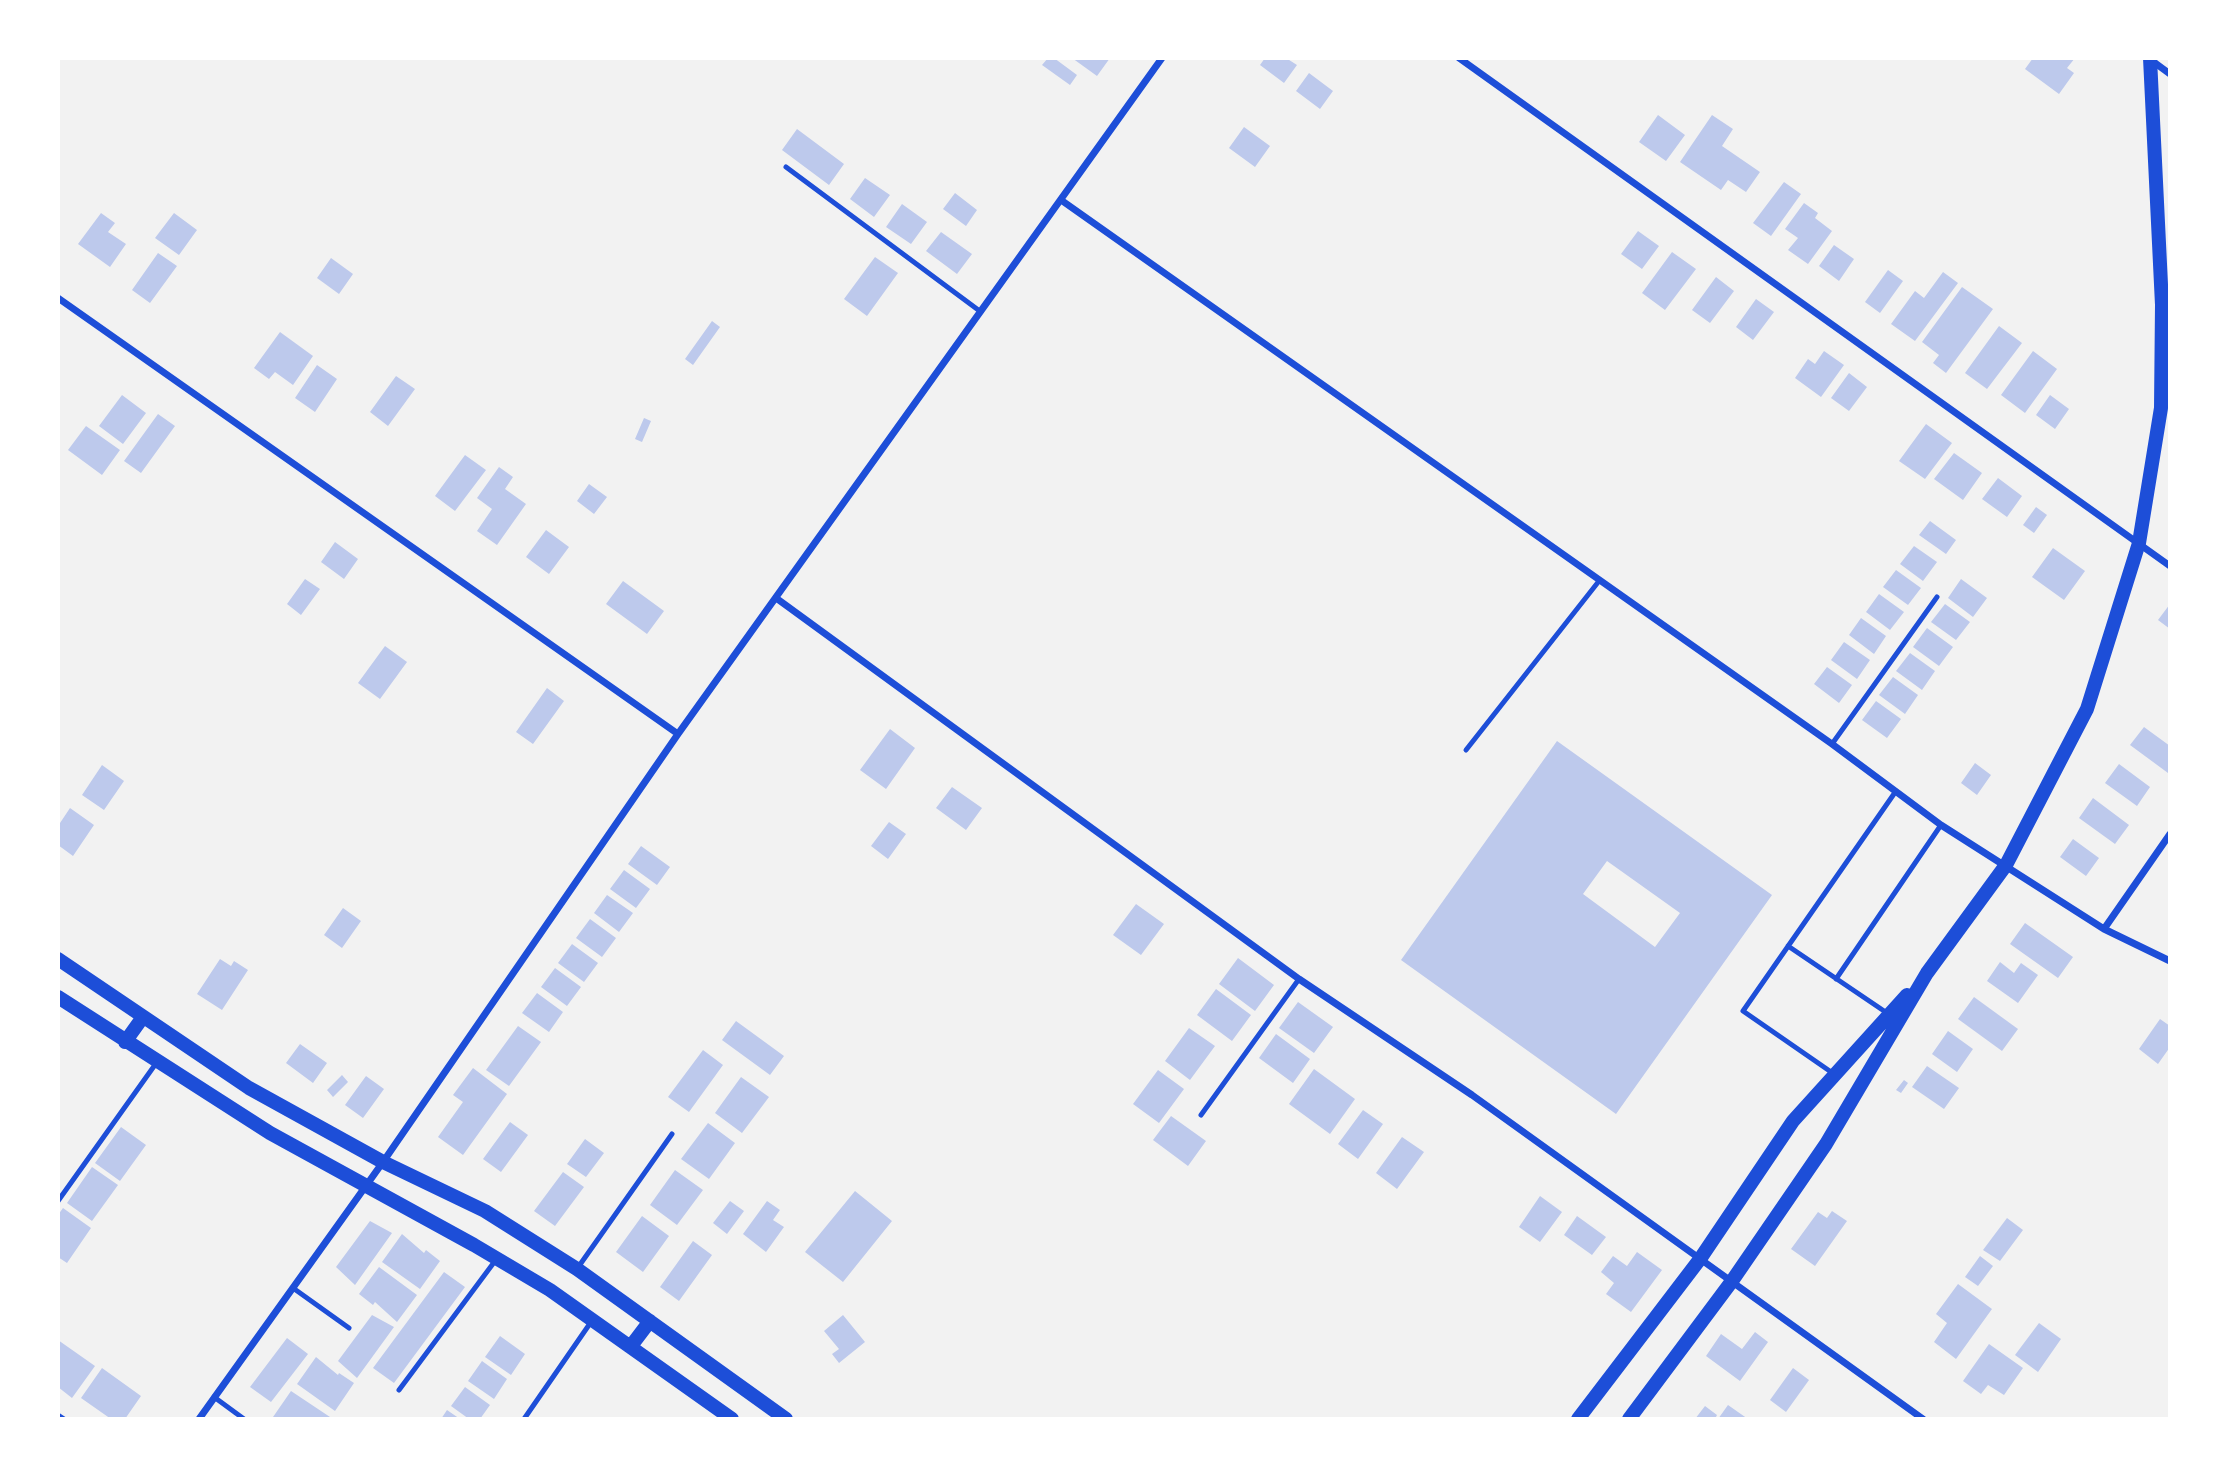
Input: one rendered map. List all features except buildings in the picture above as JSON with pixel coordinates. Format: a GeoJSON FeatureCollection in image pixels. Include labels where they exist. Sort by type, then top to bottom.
{"type":"FeatureCollection","features":[{"type":"Feature","properties":{"kind":"main road"},"geometry":{"type":"LineString","coordinates":[[1629,1419],[1732,1281],[1826,1144],[1927,973],[2006,865],[2087,709],[2139,543],[2161,408],[2162,305],[2150,58]]}},
{"type":"Feature","properties":{"kind":"main road"},"geometry":{"type":"LineString","coordinates":[[58,959],[249,1087],[383,1162],[485,1211],[577,1269],[786,1419]]}},
{"type":"Feature","properties":{"kind":"main road"},"geometry":{"type":"LineString","coordinates":[[1577,1419],[1700,1259],[1793,1121],[1927,973]]}},
{"type":"Feature","properties":{"kind":"main road"},"geometry":{"type":"LineString","coordinates":[[58,997],[270,1133],[497,1258],[631,1346],[725,1417]]}},
{"type":"Feature","properties":{"kind":"main road"},"geometry":{"type":"LineString","coordinates":[[125,1042],[143,1017]]}},
{"type":"Feature","properties":{"kind":"main road"},"geometry":{"type":"LineString","coordinates":[[631,1346],[650,1321]]}},
{"type":"Feature","properties":{"kind":"street"},"geometry":{"type":"LineString","coordinates":[[199,1419],[383,1162],[678,734],[1161,58]]}},
{"type":"Feature","properties":{"kind":"street"},"geometry":{"type":"LineString","coordinates":[[1459,58],[2170,566]]}},
{"type":"Feature","properties":{"kind":"street"},"geometry":{"type":"LineString","coordinates":[[2150,58],[2170,74]]}},
{"type":"Feature","properties":{"kind":"street"},"geometry":{"type":"LineString","coordinates":[[1061,200],[1832,744],[1941,825],[2104,929],[2170,961]]}},
{"type":"Feature","properties":{"kind":"street"},"geometry":{"type":"LineString","coordinates":[[58,298],[678,734]]}},
{"type":"Feature","properties":{"kind":"street"},"geometry":{"type":"LineString","coordinates":[[776,598],[1299,979],[1472,1095],[1923,1419]]}},
{"type":"Feature","properties":{"kind":"street"},"geometry":{"type":"LineString","coordinates":[[2104,929],[2170,834]]}},
{"type":"Feature","properties":{"kind":"lane"},"geometry":{"type":"LineString","coordinates":[[786,167],[981,312]]}},
{"type":"Feature","properties":{"kind":"lane"},"geometry":{"type":"LineString","coordinates":[[1466,750],[1600,581]]}},
{"type":"Feature","properties":{"kind":"lane"},"geometry":{"type":"LineString","coordinates":[[1832,744],[1937,597]]}},
{"type":"Feature","properties":{"kind":"lane"},"geometry":{"type":"LineString","coordinates":[[1835,1075],[1743,1011],[1896,791]]}},
{"type":"Feature","properties":{"kind":"lane"},"geometry":{"type":"LineString","coordinates":[[1836,979],[1941,825]]}},
{"type":"Feature","properties":{"kind":"lane"},"geometry":{"type":"LineString","coordinates":[[1788,946],[1889,1015]]}},
{"type":"Feature","properties":{"kind":"lane"},"geometry":{"type":"LineString","coordinates":[[1201,1115],[1299,979]]}},
{"type":"Feature","properties":{"kind":"lane"},"geometry":{"type":"LineString","coordinates":[[58,1201],[157,1062]]}},
{"type":"Feature","properties":{"kind":"lane"},"geometry":{"type":"LineString","coordinates":[[577,1269],[672,1134]]}},
{"type":"Feature","properties":{"kind":"lane"},"geometry":{"type":"LineString","coordinates":[[399,1390],[497,1258]]}},
{"type":"Feature","properties":{"kind":"lane"},"geometry":{"type":"LineString","coordinates":[[293,1287],[349,1328]]}},
{"type":"Feature","properties":{"kind":"lane"},"geometry":{"type":"LineString","coordinates":[[524,1419],[593,1320]]}},
{"type":"Feature","properties":{"kind":"lane"},"geometry":{"type":"LineString","coordinates":[[214,1397],[244,1419]]}},
{"type":"Feature","properties":{"kind":"lane"},"geometry":{"type":"LineString","coordinates":[[58,1415],[64,1419]]}}]}
